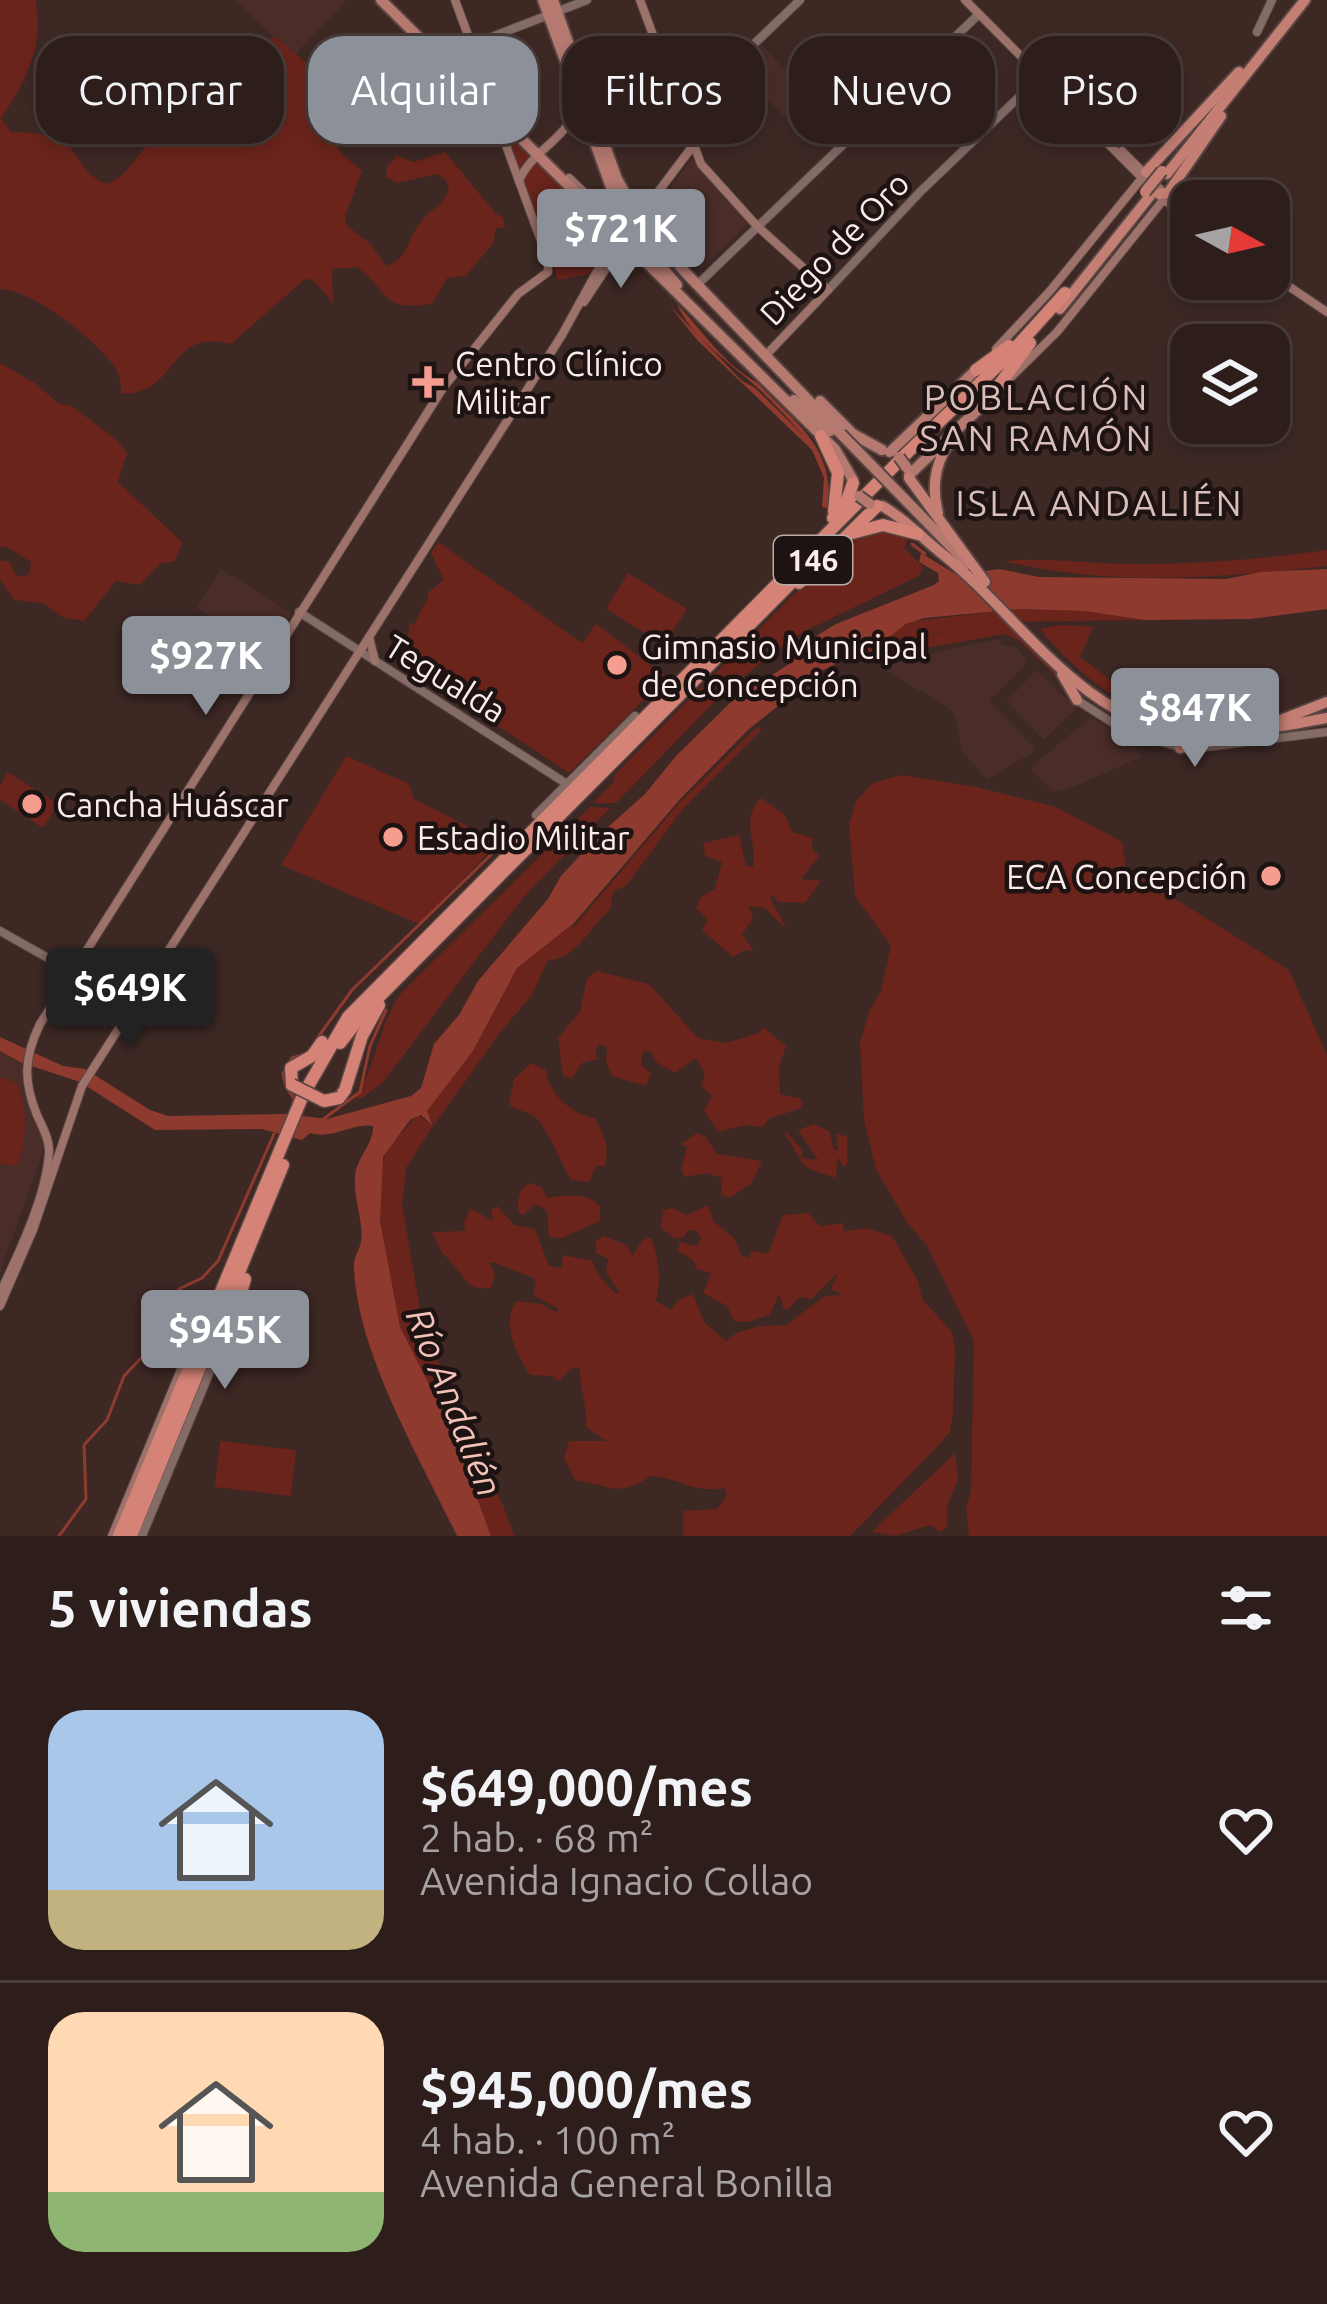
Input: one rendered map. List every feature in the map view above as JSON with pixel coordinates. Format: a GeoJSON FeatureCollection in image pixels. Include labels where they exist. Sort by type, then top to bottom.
{"type":"FeatureCollection","features":[{"type":"Feature","properties":{"kind":"highway"},"geometry":{"type":"LineString","coordinates":[[1153,194],[1149,170],[1243,72],[1260,36],[1300,0]]}},
{"type":"Feature","properties":{"kind":"highway"},"geometry":{"type":"LineString","coordinates":[[988,400],[1300,0]]}},
{"type":"Feature","properties":{"kind":"highway"},"geometry":{"type":"LineString","coordinates":[[884,482],[1043,319],[1153,194]]}},
{"type":"Feature","properties":{"kind":"highway"},"geometry":{"type":"LineString","coordinates":[[976,370],[1043,319]]}},
{"type":"Feature","properties":{"kind":"highway"},"geometry":{"type":"LineString","coordinates":[[884,482],[1031,342]]}},
{"type":"Feature","properties":{"kind":"highway"},"geometry":{"type":"LineString","coordinates":[[956,433],[942,452],[934,496],[953,553],[1032,634],[1102,694],[1149,719],[1210,729],[1327,715]]}},
{"type":"Feature","properties":{"kind":"highway"},"geometry":{"type":"LineString","coordinates":[[824,527],[836,505],[839,486],[833,436]]}},
{"type":"Feature","properties":{"kind":"highway"},"geometry":{"type":"LineString","coordinates":[[908,474],[944,526]]}},
{"type":"Feature","properties":{"kind":"highway","name":"146"},"geometry":{"type":"LineString","coordinates":[[303,1107],[344,1036],[884,482]]}},
{"type":"Feature","properties":{"kind":"highway"},"geometry":{"type":"LineString","coordinates":[[737,631],[855,486]]}},
{"type":"Feature","properties":{"kind":"highway"},"geometry":{"type":"LineString","coordinates":[[737,631],[784,599],[877,505],[921,525]]}},
{"type":"Feature","properties":{"kind":"highway"},"geometry":{"type":"LineString","coordinates":[[845,536],[878,525],[921,525]]}},
{"type":"Feature","properties":{"kind":"highway","name":"146"},"geometry":{"type":"LineString","coordinates":[[131,1536],[303,1107],[341,1027],[692,669],[737,631]]}},
{"type":"Feature","properties":{"kind":"highway"},"geometry":{"type":"LineString","coordinates":[[1032,634],[1074,689],[1077,700]]}},
{"type":"Feature","properties":{"kind":"highway"},"geometry":{"type":"LineString","coordinates":[[1041,647],[1096,696],[1141,722],[1189,733],[1258,730]]}},
{"type":"Feature","properties":{"kind":"highway"},"geometry":{"type":"LineString","coordinates":[[635,716],[692,669]]}},
{"type":"Feature","properties":{"kind":"highway"},"geometry":{"type":"LineString","coordinates":[[1281,720],[1327,703]]}},
{"type":"Feature","properties":{"kind":"highway"},"geometry":{"type":"LineString","coordinates":[[1180,748],[1327,715]]}},
{"type":"Feature","properties":{"kind":"highway"},"geometry":{"type":"LineString","coordinates":[[459,902],[536,815]]}},
{"type":"Feature","properties":{"kind":"highway"},"geometry":{"type":"LineString","coordinates":[[401,975],[370,1018],[339,1098],[323,1101],[292,1085],[293,1066],[314,1054],[368,982],[410,952]]}},
{"type":"Feature","properties":{"kind":"highway","name":"146"},"geometry":{"type":"LineString","coordinates":[[116,1536],[262,1193],[289,1141]]}},
{"type":"Feature","properties":{"kind":"highway"},"geometry":{"type":"LineString","coordinates":[[203,1314],[231,1248],[262,1193]]}},
{"type":"Feature","properties":{"kind":"highway"},"geometry":{"type":"LineString","coordinates":[[237,1306],[256,1231]]}},
{"type":"Feature","properties":{"kind":"main road"},"geometry":{"type":"LineString","coordinates":[[381,0],[418,36]]}},
{"type":"Feature","properties":{"kind":"main road"},"geometry":{"type":"LineString","coordinates":[[454,0],[467,36]]}},
{"type":"Feature","properties":{"kind":"main road"},"geometry":{"type":"LineString","coordinates":[[543,0],[552,8],[633,239],[696,313],[758,374],[833,436],[953,553]]}},
{"type":"Feature","properties":{"kind":"main road"},"geometry":{"type":"LineString","coordinates":[[640,0],[692,146],[706,172],[828,290]]}},
{"type":"Feature","properties":{"kind":"main road"},"geometry":{"type":"LineString","coordinates":[[965,0],[1019,54]]}},
{"type":"Feature","properties":{"kind":"main road"},"geometry":{"type":"LineString","coordinates":[[552,8],[562,45]]}},
{"type":"Feature","properties":{"kind":"main road"},"geometry":{"type":"LineString","coordinates":[[519,181],[562,132]]}},
{"type":"Feature","properties":{"kind":"main road"},"geometry":{"type":"LineString","coordinates":[[0,1293],[41,1186],[49,1148],[30,1096],[26,1073],[30,1047],[70,971],[148,858],[179,799],[443,388],[518,294],[541,280],[549,263],[506,144]]}},
{"type":"Feature","properties":{"kind":"main road"},"geometry":{"type":"LineString","coordinates":[[528,144],[633,239],[697,285],[858,437],[890,453],[908,474]]}},
{"type":"Feature","properties":{"kind":"main road"},"geometry":{"type":"LineString","coordinates":[[597,144],[616,185],[640,218]]}},
{"type":"Feature","properties":{"kind":"main road"},"geometry":{"type":"LineString","coordinates":[[778,365],[833,436],[855,486],[877,505],[901,497],[908,474],[956,433],[1055,333],[1153,194],[1149,170],[1110,144]]}},
{"type":"Feature","properties":{"kind":"main road"},"geometry":{"type":"LineString","coordinates":[[0,1306],[34,1230],[82,1086],[576,311],[633,239],[640,218],[692,146]]}},
{"type":"Feature","properties":{"kind":"main road"},"geometry":{"type":"LineString","coordinates":[[1149,170],[1153,194],[1170,205]]}},
{"type":"Feature","properties":{"kind":"main road"},"geometry":{"type":"LineString","coordinates":[[855,486],[862,457],[890,453],[1153,194]]}},
{"type":"Feature","properties":{"kind":"main road"},"geometry":{"type":"LineString","coordinates":[[1290,287],[1327,312]]}},
{"type":"Feature","properties":{"kind":"main road","name":"Diego de Oro"},"geometry":{"type":"LineString","coordinates":[[766,354],[828,290]]}},
{"type":"Feature","properties":{"kind":"main road"},"geometry":{"type":"LineString","coordinates":[[858,437],[885,442],[917,428]]}},
{"type":"Feature","properties":{"kind":"main road"},"geometry":{"type":"LineString","coordinates":[[370,635],[375,661]]}},
{"type":"Feature","properties":{"kind":"main road"},"geometry":{"type":"LineString","coordinates":[[116,1536],[203,1314]]}},
{"type":"Feature","properties":{"kind":"street"},"geometry":{"type":"LineString","coordinates":[[488,36],[552,8],[587,0]]}},
{"type":"Feature","properties":{"kind":"street"},"geometry":{"type":"LineString","coordinates":[[692,146],[750,49],[800,0]]}},
{"type":"Feature","properties":{"kind":"street"},"geometry":{"type":"LineString","coordinates":[[1260,36],[1272,0]]}},
{"type":"Feature","properties":{"kind":"street"},"geometry":{"type":"LineString","coordinates":[[697,285],[979,14]]}},
{"type":"Feature","properties":{"kind":"street","name":"Diego de Oro"},"geometry":{"type":"LineString","coordinates":[[828,290],[1019,97]]}},
{"type":"Feature","properties":{"kind":"street","name":"Tegualda"},"geometry":{"type":"LineString","coordinates":[[299,613],[567,784]]}},
{"type":"Feature","properties":{"kind":"street"},"geometry":{"type":"LineString","coordinates":[[1077,700],[1127,732],[1180,748],[1238,746],[1327,732]]}},
{"type":"Feature","properties":{"kind":"street"},"geometry":{"type":"LineString","coordinates":[[536,815],[635,716]]}},
{"type":"Feature","properties":{"kind":"street"},"geometry":{"type":"LineString","coordinates":[[0,931],[133,1006]]}},
{"type":"Feature","properties":{"kind":"street"},"geometry":{"type":"LineString","coordinates":[[142,1536],[237,1306]]}},
{"type":"Feature","properties":{"kind":"shaded area"},"geometry":{"type":"Polygon","coordinates":[[[0,0],[35,0],[38,16],[31,62],[1,118],[11,132],[36,134],[36,144],[65,144],[98,180],[107,184],[114,180],[151,144],[284,144],[284,44],[308,64],[308,144],[335,144],[362,171],[345,216],[347,226],[370,243],[386,266],[400,258],[418,226],[449,189],[437,174],[397,183],[386,177],[387,166],[397,156],[414,162],[445,152],[503,217],[505,227],[496,228],[493,243],[466,276],[447,278],[432,304],[394,302],[357,267],[332,269],[333,303],[312,279],[304,280],[231,344],[196,344],[155,383],[122,394],[115,367],[94,343],[46,307],[0,289],[0,0]]]}},
{"type":"Feature","properties":{"kind":"shaded area"},"geometry":{"type":"Polygon","coordinates":[[[235,0],[347,0],[294,56],[284,47],[284,36],[273,36],[235,0]]]}},
{"type":"Feature","properties":{"kind":"shaded area"},"geometry":{"type":"Polygon","coordinates":[[[765,49],[789,72],[789,112],[784,116],[765,97],[765,49]]]}},
{"type":"Feature","properties":{"kind":"shaded area"},"geometry":{"type":"Polygon","coordinates":[[[511,144],[521,144],[610,233],[589,274],[558,280],[511,144]]]}},
{"type":"Feature","properties":{"kind":"shaded area"},"geometry":{"type":"Polygon","coordinates":[[[692,159],[750,222],[701,269],[679,251],[651,213],[692,159]]]}},
{"type":"Feature","properties":{"kind":"shaded area"},"geometry":{"type":"Polygon","coordinates":[[[677,304],[724,357],[758,383],[810,438],[825,469],[828,508],[822,507],[824,478],[812,450],[698,341],[669,305],[741,380],[806,438],[760,390],[702,339],[677,304]]]}},
{"type":"Feature","properties":{"kind":"shaded area"},"geometry":{"type":"Polygon","coordinates":[[[0,363],[59,404],[72,406],[118,441],[127,453],[118,482],[182,542],[175,561],[160,564],[140,585],[116,581],[84,621],[62,617],[43,603],[14,600],[0,580],[0,560],[10,562],[16,575],[24,577],[30,573],[31,562],[5,546],[0,548],[0,363]]]}},
{"type":"Feature","properties":{"kind":"shaded area"},"geometry":{"type":"Polygon","coordinates":[[[890,531],[909,537],[904,548],[921,565],[917,577],[803,632],[720,696],[616,803],[593,803],[614,782],[615,774],[841,547],[853,538],[890,531]]]}},
{"type":"Feature","properties":{"kind":"shaded area"},"geometry":{"type":"Polygon","coordinates":[[[438,542],[582,643],[596,624],[667,677],[569,773],[410,668],[407,645],[394,645],[394,641],[407,641],[410,623],[414,624],[427,593],[444,580],[431,553],[438,542]]]}},
{"type":"Feature","properties":{"kind":"shaded area"},"geometry":{"type":"Polygon","coordinates":[[[1327,550],[1327,566],[1205,577],[1083,574],[1004,561],[1181,563],[1327,550]]]}},
{"type":"Feature","properties":{"kind":"shaded area"},"geometry":{"type":"Polygon","coordinates":[[[921,553],[957,575],[999,569],[1039,577],[1226,579],[1327,569],[1327,609],[1251,619],[1145,620],[1021,609],[924,618],[906,624],[884,641],[823,670],[749,729],[681,798],[574,923],[517,968],[473,1051],[427,1111],[433,1126],[421,1115],[410,1120],[383,1157],[380,1221],[400,1327],[452,1430],[491,1536],[457,1536],[378,1370],[358,1301],[354,1264],[362,1234],[355,1177],[373,1126],[310,1133],[302,1140],[262,1129],[155,1130],[80,1082],[0,1051],[0,1037],[63,1066],[85,1069],[150,1110],[168,1116],[286,1114],[327,1119],[411,1096],[421,1088],[434,1044],[459,1015],[478,981],[598,836],[645,794],[732,701],[789,664],[813,638],[939,581],[938,573],[919,562],[921,553]]]}},
{"type":"Feature","properties":{"kind":"shaded area"},"geometry":{"type":"Polygon","coordinates":[[[221,569],[292,613],[267,653],[196,608],[221,569]]]}},
{"type":"Feature","properties":{"kind":"shaded area"},"geometry":{"type":"Polygon","coordinates":[[[628,573],[687,609],[664,645],[606,609],[628,573]]]}},
{"type":"Feature","properties":{"kind":"shaded area"},"geometry":{"type":"Polygon","coordinates":[[[1021,609],[1145,620],[1000,622],[1014,623],[1071,690],[1017,639],[1004,634],[920,649],[883,661],[881,652],[958,627],[847,660],[913,621],[1021,609]]]}},
{"type":"Feature","properties":{"kind":"shaded area"},"geometry":{"type":"Polygon","coordinates":[[[1093,627],[1080,657],[1125,691],[1171,710],[1167,720],[1097,684],[1040,629],[1093,627]]]}},
{"type":"Feature","properties":{"kind":"shaded area"},"geometry":{"type":"Polygon","coordinates":[[[998,639],[1002,645],[1015,647],[1025,665],[989,701],[1034,752],[987,779],[962,752],[955,715],[888,672],[888,666],[998,639]]]}},
{"type":"Feature","properties":{"kind":"shaded area"},"geometry":{"type":"Polygon","coordinates":[[[1037,670],[1074,706],[1044,740],[1006,701],[1037,670]]]}},
{"type":"Feature","properties":{"kind":"shaded area"},"geometry":{"type":"Polygon","coordinates":[[[1090,718],[1133,741],[1141,757],[1066,790],[1052,791],[1030,768],[1090,718]]]}},
{"type":"Feature","properties":{"kind":"shaded area"},"geometry":{"type":"Polygon","coordinates":[[[757,727],[762,729],[682,810],[626,886],[613,891],[610,910],[574,949],[548,960],[532,995],[434,1125],[426,1111],[473,1051],[517,968],[574,923],[573,928],[680,802],[757,727]]]}},
{"type":"Feature","properties":{"kind":"shaded area","name":"Estadio Militar"},"geometry":{"type":"Polygon","coordinates":[[[346,756],[409,784],[414,799],[499,842],[419,924],[281,865],[346,756]]]}},
{"type":"Feature","properties":{"kind":"shaded area"},"geometry":{"type":"Polygon","coordinates":[[[8,772],[58,804],[43,828],[0,800],[0,785],[8,772]]]}},
{"type":"Feature","properties":{"kind":"shaded area"},"geometry":{"type":"Polygon","coordinates":[[[901,775],[1056,807],[1122,842],[1126,868],[1289,970],[1327,1055],[1327,1536],[969,1536],[966,1510],[971,1490],[974,1341],[927,1246],[906,1221],[876,1169],[864,1120],[860,1043],[869,1011],[881,991],[891,946],[855,896],[849,824],[856,801],[873,783],[901,775]]]}},
{"type":"Feature","properties":{"kind":"shaded area"},"geometry":{"type":"Polygon","coordinates":[[[761,798],[785,815],[792,832],[813,838],[811,847],[819,856],[801,879],[821,881],[805,903],[770,897],[787,930],[765,908],[749,906],[753,919],[742,934],[754,951],[733,957],[702,930],[708,920],[696,908],[701,897],[715,889],[722,862],[705,856],[703,843],[739,835],[746,866],[753,867],[750,823],[761,798]]]}},
{"type":"Feature","properties":{"kind":"shaded area"},"geometry":{"type":"Polygon","coordinates":[[[590,807],[610,808],[523,898],[383,1082],[355,1098],[402,992],[590,807]]]}},
{"type":"Feature","properties":{"kind":"shaded area"},"geometry":{"type":"Polygon","coordinates":[[[597,971],[649,984],[698,1038],[726,1043],[759,1033],[763,1027],[786,1046],[779,1067],[780,1094],[802,1099],[801,1108],[768,1119],[763,1127],[745,1125],[718,1132],[704,1110],[712,1096],[701,1085],[705,1074],[696,1058],[675,1073],[656,1062],[651,1051],[643,1052],[641,1065],[651,1073],[646,1086],[612,1076],[607,1048],[600,1044],[595,1051],[598,1059],[582,1063],[572,1078],[563,1076],[558,1038],[580,1011],[587,978],[597,971]]]}},
{"type":"Feature","properties":{"kind":"shaded area"},"geometry":{"type":"Polygon","coordinates":[[[0,1051],[22,1063],[23,1091],[44,1148],[0,1273],[0,1051]]]}},
{"type":"Feature","properties":{"kind":"shaded area"},"geometry":{"type":"Polygon","coordinates":[[[531,1063],[546,1070],[563,1102],[598,1124],[605,1141],[605,1166],[596,1166],[589,1182],[571,1180],[540,1123],[509,1105],[514,1079],[531,1063]]]}},
{"type":"Feature","properties":{"kind":"shaded area"},"geometry":{"type":"Polygon","coordinates":[[[0,1077],[17,1083],[23,1103],[24,1135],[17,1166],[0,1164],[0,1077]]]}},
{"type":"Feature","properties":{"kind":"shaded area"},"geometry":{"type":"Polygon","coordinates":[[[418,1115],[433,1126],[406,1168],[402,1204],[421,1315],[460,1419],[514,1536],[491,1536],[452,1430],[400,1327],[392,1293],[380,1221],[379,1171],[388,1148],[418,1115]]]}},
{"type":"Feature","properties":{"kind":"shaded area"},"geometry":{"type":"Polygon","coordinates":[[[814,1124],[829,1131],[834,1151],[838,1149],[836,1134],[847,1136],[847,1165],[838,1157],[836,1178],[804,1165],[785,1135],[786,1131],[802,1150],[802,1158],[818,1160],[798,1130],[814,1124]]]}},
{"type":"Feature","properties":{"kind":"shaded area"},"geometry":{"type":"Polygon","coordinates":[[[697,1133],[705,1136],[717,1154],[762,1161],[751,1184],[729,1198],[721,1195],[722,1178],[707,1173],[685,1177],[681,1169],[687,1147],[681,1144],[697,1133]]]}},
{"type":"Feature","properties":{"kind":"shaded area"},"geometry":{"type":"Polygon","coordinates":[[[531,1183],[542,1187],[547,1198],[588,1198],[600,1206],[600,1221],[562,1238],[549,1237],[547,1211],[536,1204],[523,1215],[519,1213],[519,1195],[531,1183]]]}},
{"type":"Feature","properties":{"kind":"shaded area"},"geometry":{"type":"Polygon","coordinates":[[[708,1205],[713,1221],[748,1258],[753,1251],[768,1254],[783,1215],[808,1213],[820,1226],[843,1223],[844,1231],[867,1228],[892,1236],[918,1281],[922,1299],[952,1332],[950,1432],[850,1536],[683,1536],[683,1511],[717,1509],[727,1496],[725,1488],[702,1489],[651,1476],[622,1489],[575,1480],[564,1458],[569,1441],[606,1441],[586,1427],[580,1367],[559,1381],[530,1375],[510,1329],[516,1301],[559,1309],[533,1295],[533,1278],[493,1262],[491,1288],[472,1286],[443,1253],[432,1232],[465,1231],[470,1208],[493,1221],[491,1210],[497,1206],[514,1225],[535,1229],[549,1266],[561,1268],[563,1255],[592,1261],[616,1294],[606,1272],[608,1259],[596,1253],[596,1241],[603,1236],[627,1245],[632,1256],[651,1237],[658,1268],[656,1301],[671,1310],[678,1300],[693,1294],[704,1322],[726,1341],[760,1326],[786,1325],[825,1296],[843,1295],[831,1289],[838,1272],[812,1299],[800,1297],[788,1310],[779,1294],[770,1315],[734,1321],[727,1306],[703,1293],[711,1273],[697,1269],[693,1260],[678,1251],[680,1242],[697,1246],[701,1239],[697,1231],[674,1238],[660,1227],[664,1210],[672,1208],[687,1215],[708,1205]]]}},
{"type":"Feature","properties":{"kind":"shaded area"},"geometry":{"type":"Polygon","coordinates":[[[220,1441],[296,1450],[291,1496],[215,1487],[220,1441]]]}},
{"type":"Feature","properties":{"kind":"shaded area"},"geometry":{"type":"Polygon","coordinates":[[[955,1453],[958,1480],[947,1506],[947,1526],[941,1532],[930,1525],[895,1536],[872,1532],[955,1453]]]}},
{"type":"Feature","properties":{"kind":"waterway"},"geometry":{"type":"LineString","coordinates":[[912,544],[925,554]]}},
{"type":"Feature","properties":{"kind":"waterway"},"geometry":{"type":"LineString","coordinates":[[316,1040],[352,990],[500,846]]}},
{"type":"Feature","properties":{"kind":"waterway"},"geometry":{"type":"LineString","coordinates":[[322,1120],[360,1092],[370,1046],[386,1010]]}},
{"type":"Feature","properties":{"kind":"waterway"},"geometry":{"type":"LineString","coordinates":[[293,1104],[283,1074],[292,1058],[302,1055]]}},
{"type":"Feature","properties":{"kind":"waterway"},"geometry":{"type":"LineString","coordinates":[[59,1536],[86,1499],[84,1445],[107,1420],[124,1376],[164,1334],[179,1289],[202,1278],[218,1261],[274,1134]]}},
{"type":"Feature","properties":{"kind":"tunnel"},"geometry":{"type":"LineString","coordinates":[[611,187],[625,221],[640,241]]}},
{"type":"Feature","properties":{"kind":"place","name":"Centro Clínico Militar"},"geometry":{"type":"Point","coordinates":[428,382]}},
{"type":"Feature","properties":{"kind":"place","name":"Gimnasio Municipal de Concepción"},"geometry":{"type":"Point","coordinates":[617,665]}},
{"type":"Feature","properties":{"kind":"place","name":"Cancha Huáscar"},"geometry":{"type":"Point","coordinates":[32,804]}},
{"type":"Feature","properties":{"kind":"place","name":"Estadio Militar"},"geometry":{"type":"Point","coordinates":[393,837]}},
{"type":"Feature","properties":{"kind":"place","name":"ECA Concepción"},"geometry":{"type":"Point","coordinates":[1271,876]}},
{"type":"Feature","properties":{"kind":"district","name":"POBLACIÓN SAN RAMÓN"},"geometry":{"type":"Point","coordinates":[1037,416]}},
{"type":"Feature","properties":{"kind":"district","name":"ISLA ANDALIÉN"},"geometry":{"type":"Point","coordinates":[1100,502]}},
{"type":"Feature","properties":{"kind":"water label","name":"Río Andalién"},"geometry":{"type":"Point","coordinates":[455,1402]}}]}
